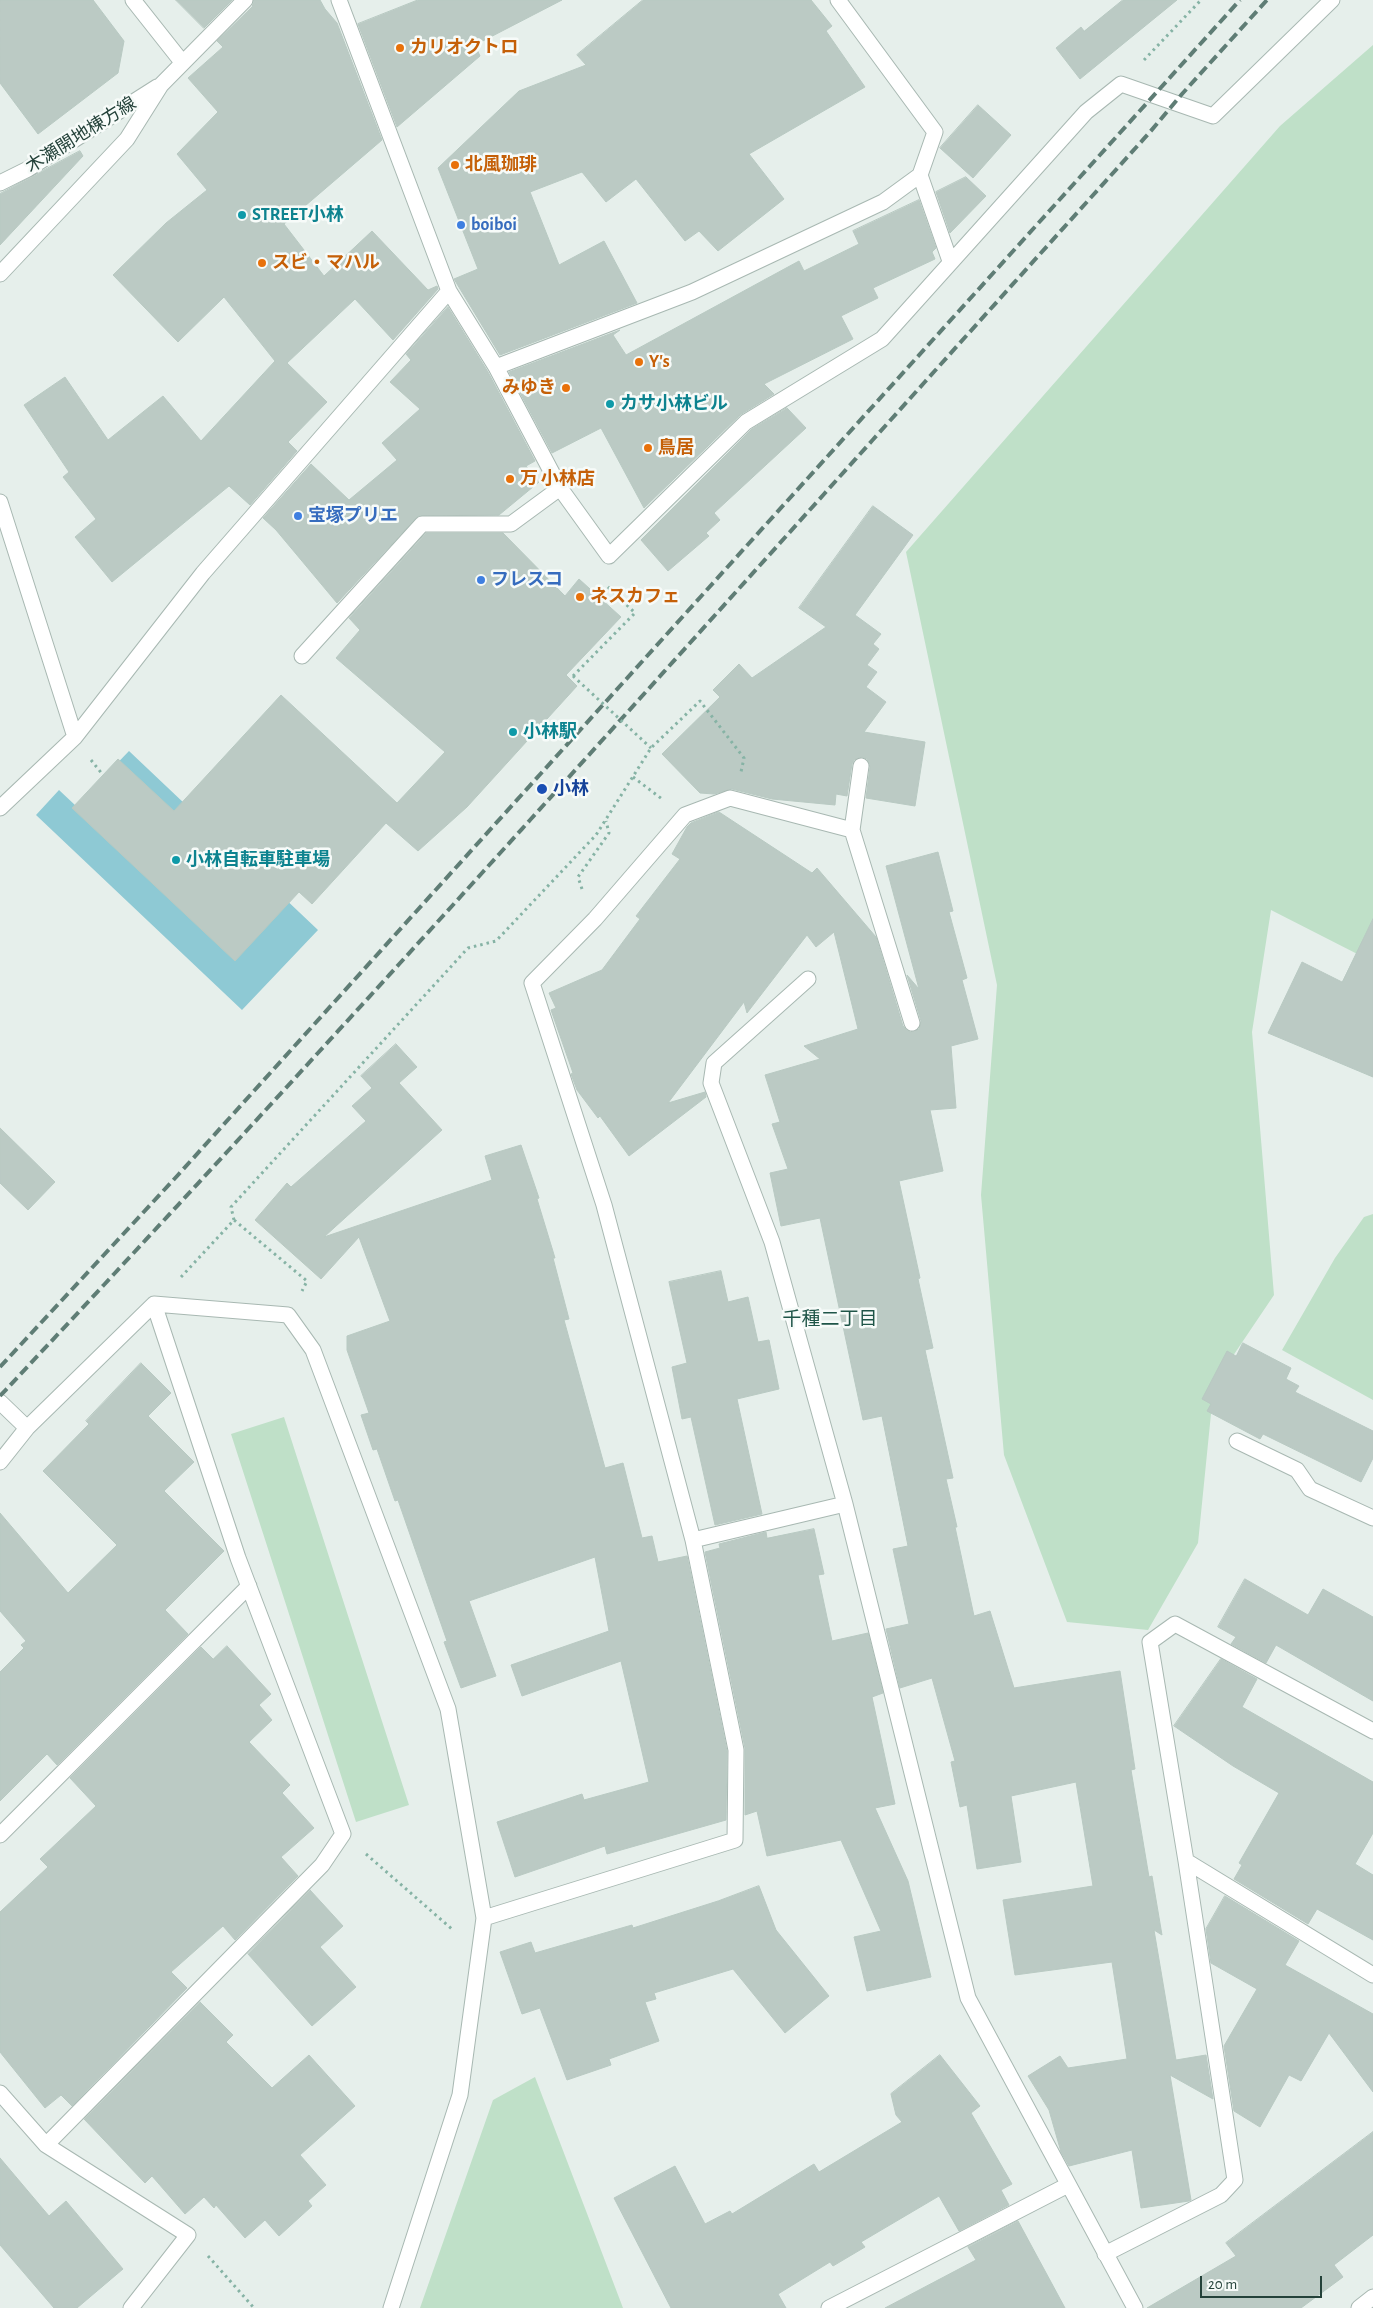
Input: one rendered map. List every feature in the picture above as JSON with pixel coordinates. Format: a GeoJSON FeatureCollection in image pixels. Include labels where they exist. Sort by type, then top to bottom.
{"type":"FeatureCollection","features":[{"type":"Feature","properties":{"kind":"street"},"geometry":{"type":"LineString","coordinates":[[133,0],[182,62]]}},
{"type":"Feature","properties":{"kind":"street"},"geometry":{"type":"LineString","coordinates":[[0,274],[127,139],[161,84],[245,0]]}},
{"type":"Feature","properties":{"kind":"street"},"geometry":{"type":"LineString","coordinates":[[339,0],[449,291],[496,367],[560,488],[609,556],[746,422],[882,339],[950,261],[1086,112],[1121,84],[1213,116],[1332,0]]}},
{"type":"Feature","properties":{"kind":"street"},"geometry":{"type":"LineString","coordinates":[[496,367],[692,292],[883,202],[920,175],[935,132],[838,0]]}},
{"type":"Feature","properties":{"kind":"street","name":"木瀬開地棟方線"},"geometry":{"type":"LineString","coordinates":[[0,183],[28,169],[161,84]]}},
{"type":"Feature","properties":{"kind":"street"},"geometry":{"type":"LineString","coordinates":[[920,175],[950,261]]}},
{"type":"Feature","properties":{"kind":"street"},"geometry":{"type":"LineString","coordinates":[[0,808],[75,737],[203,573],[449,291]]}},
{"type":"Feature","properties":{"kind":"street"},"geometry":{"type":"LineString","coordinates":[[302,656],[422,524],[511,524],[560,488]]}},
{"type":"Feature","properties":{"kind":"street"},"geometry":{"type":"LineString","coordinates":[[0,502],[75,737]]}},
{"type":"Feature","properties":{"kind":"street"},"geometry":{"type":"LineString","coordinates":[[861,766],[852,830],[912,1023]]}},
{"type":"Feature","properties":{"kind":"street"},"geometry":{"type":"LineString","coordinates":[[484,1918],[735,1840],[736,1750],[693,1540],[604,1205],[532,983],[595,919],[685,816],[730,798],[852,830]]}},
{"type":"Feature","properties":{"kind":"street"},"geometry":{"type":"LineString","coordinates":[[808,979],[714,1063],[710,1083],[772,1242],[844,1504],[968,1998],[1104,2254],[1135,2308]]}},
{"type":"Feature","properties":{"kind":"street"},"geometry":{"type":"LineString","coordinates":[[46,2145],[322,1865],[343,1834],[248,1586],[154,1304]]}},
{"type":"Feature","properties":{"kind":"street"},"geometry":{"type":"LineString","coordinates":[[0,1462],[27,1428],[154,1304],[288,1316],[313,1350],[448,1709],[484,1918],[460,2095],[391,2308]]}},
{"type":"Feature","properties":{"kind":"street"},"geometry":{"type":"LineString","coordinates":[[0,1402],[27,1428]]}},
{"type":"Feature","properties":{"kind":"street"},"geometry":{"type":"LineString","coordinates":[[1237,1441],[1297,1470],[1310,1490],[1373,1518]]}},
{"type":"Feature","properties":{"kind":"street"},"geometry":{"type":"LineString","coordinates":[[693,1540],[844,1504]]}},
{"type":"Feature","properties":{"kind":"street"},"geometry":{"type":"LineString","coordinates":[[0,1835],[248,1586]]}},
{"type":"Feature","properties":{"kind":"street"},"geometry":{"type":"LineString","coordinates":[[1104,2254],[1221,2196],[1235,2180],[1150,1642],[1175,1624],[1373,1732]]}},
{"type":"Feature","properties":{"kind":"street"},"geometry":{"type":"LineString","coordinates":[[1186,1861],[1373,1974]]}},
{"type":"Feature","properties":{"kind":"street"},"geometry":{"type":"LineString","coordinates":[[0,2093],[46,2145],[188,2235],[130,2308]]}},
{"type":"Feature","properties":{"kind":"street"},"geometry":{"type":"LineString","coordinates":[[829,2308],[1068,2185]]}},
{"type":"Feature","properties":{"kind":"street"},"geometry":{"type":"LineString","coordinates":[[1359,2308],[1373,2297]]}},
{"type":"Feature","properties":{"kind":"path"},"geometry":{"type":"LineString","coordinates":[[1121,84],[1201,0]]}},
{"type":"Feature","properties":{"kind":"path"},"geometry":{"type":"LineString","coordinates":[[635,613],[573,676],[651,748]]}},
{"type":"Feature","properties":{"kind":"path"},"geometry":{"type":"LineString","coordinates":[[288,1316],[307,1281],[234,1220],[231,1207],[468,948],[496,941],[596,835],[651,748],[700,700],[744,758],[736,800]]}},
{"type":"Feature","properties":{"kind":"path"},"geometry":{"type":"LineString","coordinates":[[633,777],[685,816]]}},
{"type":"Feature","properties":{"kind":"path"},"geometry":{"type":"LineString","coordinates":[[595,919],[578,877],[609,833],[606,821]]}},
{"type":"Feature","properties":{"kind":"path"},"geometry":{"type":"LineString","coordinates":[[154,1304],[234,1220]]}},
{"type":"Feature","properties":{"kind":"path"},"geometry":{"type":"LineString","coordinates":[[343,1834],[480,1954]]}},
{"type":"Feature","properties":{"kind":"path"},"geometry":{"type":"LineString","coordinates":[[188,2235],[254,2308]]}},
{"type":"Feature","properties":{"kind":"green space"},"geometry":{"type":"Polygon","coordinates":[[[1373,45],[1373,962],[1271,910],[1252,1032],[1274,1295],[1214,1384],[1198,1543],[1148,1630],[1067,1622],[1004,1455],[981,1195],[997,985],[906,552],[1280,126],[1373,45]]]}},
{"type":"Feature","properties":{"kind":"green space"},"geometry":{"type":"Polygon","coordinates":[[[1373,1214],[1373,1400],[1282,1350],[1335,1258],[1364,1217],[1373,1214]]]}},
{"type":"Feature","properties":{"kind":"green space"},"geometry":{"type":"Polygon","coordinates":[[[284,1417],[409,1805],[356,1822],[231,1434],[284,1417]]]}},
{"type":"Feature","properties":{"kind":"green space"},"geometry":{"type":"Polygon","coordinates":[[[535,2077],[623,2308],[420,2308],[493,2100],[535,2077]]]}},
{"type":"Feature","properties":{"kind":"water"},"geometry":{"type":"Polygon","coordinates":[[[129,751],[318,930],[242,1010],[36,815],[59,790],[76,806],[129,751]]]}},
{"type":"Feature","properties":{"kind":"building"},"geometry":{"type":"Polygon","coordinates":[[[0,0],[93,0],[124,41],[118,73],[38,134],[0,83],[0,0]]]}},
{"type":"Feature","properties":{"kind":"building"},"geometry":{"type":"Polygon","coordinates":[[[176,0],[232,0],[204,28],[176,0]]]}},
{"type":"Feature","properties":{"kind":"building"},"geometry":{"type":"Polygon","coordinates":[[[254,0],[320,0],[337,23],[382,140],[284,224],[324,276],[372,231],[428,290],[437,286],[438,289],[393,340],[355,299],[287,363],[327,402],[288,442],[297,451],[250,505],[229,486],[112,582],[75,537],[96,519],[63,477],[69,472],[24,405],[65,377],[108,440],[163,396],[201,441],[275,361],[224,297],[178,342],[113,275],[166,223],[207,190],[177,154],[218,112],[188,78],[223,47],[217,41],[252,7],[254,0]]]}},
{"type":"Feature","properties":{"kind":"building"},"geometry":{"type":"Polygon","coordinates":[[[418,0],[562,0],[475,45],[480,56],[397,127],[358,24],[418,0]]]}},
{"type":"Feature","properties":{"kind":"building"},"geometry":{"type":"Polygon","coordinates":[[[643,0],[811,0],[832,26],[826,31],[865,87],[749,154],[784,199],[718,251],[699,231],[685,241],[636,179],[606,202],[582,172],[530,192],[559,265],[604,241],[637,303],[500,355],[454,279],[478,269],[438,168],[519,91],[586,65],[577,55],[643,0]]]}},
{"type":"Feature","properties":{"kind":"building"},"geometry":{"type":"Polygon","coordinates":[[[1123,0],[1177,0],[1080,79],[1056,48],[1081,27],[1084,31],[1123,0]]]}},
{"type":"Feature","properties":{"kind":"building"},"geometry":{"type":"Polygon","coordinates":[[[978,105],[1011,135],[973,178],[940,148],[978,105]]]}},
{"type":"Feature","properties":{"kind":"building"},"geometry":{"type":"Polygon","coordinates":[[[80,151],[83,156],[0,245],[0,194],[80,151]]]}},
{"type":"Feature","properties":{"kind":"building"},"geometry":{"type":"Polygon","coordinates":[[[966,177],[986,196],[950,233],[936,192],[966,177]]]}},
{"type":"Feature","properties":{"kind":"building"},"geometry":{"type":"Polygon","coordinates":[[[919,200],[936,248],[932,252],[935,259],[873,288],[878,298],[841,316],[853,339],[764,384],[774,394],[740,415],[644,508],[601,428],[552,453],[509,372],[620,330],[613,335],[626,355],[799,261],[804,271],[859,244],[853,231],[919,200]]]}},
{"type":"Feature","properties":{"kind":"building"},"geometry":{"type":"Polygon","coordinates":[[[448,307],[488,372],[535,461],[526,466],[539,482],[499,515],[418,516],[337,603],[276,530],[263,518],[311,464],[349,500],[397,460],[382,443],[420,409],[390,382],[411,360],[406,354],[448,307]]]}},
{"type":"Feature","properties":{"kind":"building"},"geometry":{"type":"Polygon","coordinates":[[[787,408],[806,428],[714,513],[720,520],[706,533],[709,536],[668,571],[641,540],[752,429],[787,408]]]}},
{"type":"Feature","properties":{"kind":"building"},"geometry":{"type":"Polygon","coordinates":[[[873,506],[913,535],[855,615],[881,634],[873,644],[879,649],[867,665],[877,672],[866,687],[886,702],[864,732],[925,742],[915,806],[866,798],[870,767],[867,759],[862,757],[854,760],[852,764],[847,796],[836,794],[835,805],[772,799],[732,789],[714,794],[700,793],[662,754],[720,697],[713,690],[739,664],[752,678],[826,627],[799,608],[873,506]]]}},
{"type":"Feature","properties":{"kind":"building"},"geometry":{"type":"Polygon","coordinates":[[[426,533],[503,533],[565,596],[579,579],[621,617],[566,675],[577,686],[467,807],[418,851],[386,823],[312,904],[299,892],[235,961],[72,808],[118,759],[174,811],[281,695],[397,803],[445,752],[336,658],[360,630],[349,618],[426,533]]]}},
{"type":"Feature","properties":{"kind":"building"},"geometry":{"type":"Polygon","coordinates":[[[719,812],[812,873],[817,868],[876,937],[903,1026],[910,1032],[919,1029],[921,1021],[907,975],[919,989],[886,866],[938,852],[953,911],[949,912],[967,978],[962,980],[978,1039],[951,1046],[956,1108],[930,1110],[943,1171],[899,1181],[933,1348],[925,1350],[953,1478],[946,1479],[974,1616],[990,1611],[1014,1688],[1120,1671],[1135,1769],[1131,1770],[1149,1877],[1152,1876],[1162,1935],[1154,1930],[1176,2060],[1206,2055],[1213,2099],[1170,2075],[1191,2200],[1189,2201],[1141,2208],[1132,2150],[1069,2166],[1061,2152],[1049,2110],[1028,2076],[1060,2056],[1068,2068],[1127,2059],[1112,1962],[1015,1975],[1003,1900],[1093,1886],[1076,1782],[1011,1796],[1021,1862],[977,1869],[967,1805],[960,1807],[951,1762],[955,1761],[932,1678],[900,1688],[886,1629],[909,1624],[893,1549],[908,1546],[882,1416],[863,1420],[820,1218],[781,1226],[770,1173],[788,1169],[772,1124],[780,1122],[765,1075],[820,1059],[804,1046],[858,1029],[834,932],[816,947],[807,935],[747,1013],[744,1002],[668,1103],[705,1092],[706,1097],[629,1156],[600,1116],[598,1118],[577,1090],[571,1074],[573,1073],[551,1010],[556,1008],[549,993],[602,970],[640,919],[636,916],[680,859],[672,854],[687,827],[691,823],[719,812]]]}},
{"type":"Feature","properties":{"kind":"building"},"geometry":{"type":"Polygon","coordinates":[[[1373,919],[1373,1077],[1268,1033],[1302,962],[1342,982],[1373,919]]]}},
{"type":"Feature","properties":{"kind":"building"},"geometry":{"type":"Polygon","coordinates":[[[396,1044],[417,1067],[399,1083],[442,1130],[324,1237],[492,1180],[485,1156],[521,1145],[539,1198],[537,1199],[555,1258],[553,1258],[569,1319],[564,1320],[605,1468],[623,1463],[642,1538],[652,1536],[658,1562],[687,1556],[727,1751],[726,1820],[607,1854],[605,1846],[515,1877],[497,1822],[582,1794],[584,1800],[649,1782],[621,1661],[522,1696],[511,1665],[609,1631],[595,1557],[469,1601],[496,1676],[461,1688],[444,1642],[447,1641],[398,1500],[395,1501],[377,1449],[373,1450],[361,1415],[369,1413],[347,1350],[347,1336],[390,1321],[359,1237],[321,1279],[255,1220],[287,1183],[291,1187],[366,1121],[352,1106],[372,1088],[361,1076],[396,1044]]]}},
{"type":"Feature","properties":{"kind":"building"},"geometry":{"type":"Polygon","coordinates":[[[0,1128],[55,1182],[28,1210],[0,1183],[0,1128]]]}},
{"type":"Feature","properties":{"kind":"building"},"geometry":{"type":"Polygon","coordinates":[[[721,1271],[728,1302],[748,1297],[758,1342],[769,1340],[779,1389],[737,1399],[762,1514],[715,1525],[691,1417],[682,1419],[672,1367],[687,1363],[669,1282],[721,1271]]]}},
{"type":"Feature","properties":{"kind":"building"},"geometry":{"type":"Polygon","coordinates":[[[1243,1343],[1291,1368],[1286,1379],[1299,1386],[1295,1392],[1373,1431],[1373,1458],[1361,1482],[1263,1434],[1260,1439],[1207,1411],[1211,1404],[1202,1399],[1227,1351],[1236,1356],[1243,1343]]]}},
{"type":"Feature","properties":{"kind":"building"},"geometry":{"type":"Polygon","coordinates":[[[141,1363],[171,1393],[148,1416],[194,1462],[164,1491],[224,1551],[165,1610],[188,1634],[57,1765],[47,1754],[0,1801],[0,1672],[24,1648],[21,1645],[26,1641],[0,1611],[0,1513],[68,1593],[117,1545],[43,1471],[89,1424],[86,1421],[141,1363]]]}},
{"type":"Feature","properties":{"kind":"building"},"geometry":{"type":"Polygon","coordinates":[[[814,1529],[824,1574],[818,1575],[832,1641],[868,1633],[883,1693],[872,1697],[895,1804],[875,1808],[908,1881],[931,1977],[867,1991],[854,1937],[881,1931],[841,1840],[767,1856],[757,1811],[745,1815],[745,1748],[705,1552],[720,1548],[719,1544],[766,1532],[767,1538],[814,1529]]]}},
{"type":"Feature","properties":{"kind":"building"},"geometry":{"type":"Polygon","coordinates":[[[1245,1579],[1308,1615],[1323,1589],[1373,1617],[1373,1701],[1276,1645],[1266,1663],[1231,1644],[1236,1637],[1218,1627],[1245,1579]]]}},
{"type":"Feature","properties":{"kind":"building"},"geometry":{"type":"Polygon","coordinates":[[[227,1646],[271,1694],[259,1705],[272,1720],[249,1742],[290,1785],[282,1793],[314,1828],[281,1857],[298,1876],[235,1940],[223,1926],[171,1972],[187,1988],[72,2106],[61,2095],[45,2108],[0,2052],[0,1912],[48,1867],[40,1859],[96,1806],[70,1778],[201,1647],[213,1659],[227,1646]]]}},
{"type":"Feature","properties":{"kind":"building"},"geometry":{"type":"Polygon","coordinates":[[[1221,1659],[1257,1679],[1242,1707],[1373,1782],[1373,1833],[1355,1864],[1373,1875],[1373,1940],[1317,1909],[1308,1924],[1234,1879],[1242,1865],[1239,1863],[1279,1793],[1233,1766],[1174,1726],[1221,1659]]]}},
{"type":"Feature","properties":{"kind":"building"},"geometry":{"type":"Polygon","coordinates":[[[759,1886],[776,1930],[829,1996],[785,2033],[733,1969],[654,1993],[656,1999],[645,2002],[659,2041],[609,2059],[611,2065],[567,2080],[540,2008],[522,2014],[500,1952],[531,1942],[535,1953],[632,1925],[633,1928],[759,1886]]]}},
{"type":"Feature","properties":{"kind":"building"},"geometry":{"type":"Polygon","coordinates":[[[310,1890],[343,1926],[320,1947],[356,1987],[312,2026],[248,1954],[310,1890]]]}},
{"type":"Feature","properties":{"kind":"building"},"geometry":{"type":"Polygon","coordinates":[[[1225,1896],[1299,1941],[1285,1965],[1373,2014],[1373,2092],[1329,2033],[1301,2081],[1289,2075],[1260,2127],[1234,2111],[1224,2046],[1257,1989],[1211,1963],[1206,1929],[1225,1896]]]}},
{"type":"Feature","properties":{"kind":"building"},"geometry":{"type":"Polygon","coordinates":[[[200,2002],[233,2035],[226,2042],[272,2088],[309,2055],[355,2106],[300,2155],[326,2185],[308,2201],[312,2206],[279,2236],[265,2220],[245,2238],[216,2205],[214,2208],[204,2197],[185,2214],[152,2176],[145,2183],[84,2119],[200,2002]]]}},
{"type":"Feature","properties":{"kind":"building"},"geometry":{"type":"Polygon","coordinates":[[[940,2055],[980,2106],[971,2113],[1012,2184],[1001,2190],[1009,2205],[959,2231],[939,2196],[861,2242],[865,2247],[833,2266],[830,2262],[778,2294],[786,2308],[671,2308],[614,2198],[675,2166],[705,2224],[730,2211],[732,2214],[814,2164],[819,2172],[902,2122],[896,2115],[891,2094],[940,2055]]]}},
{"type":"Feature","properties":{"kind":"building"},"geometry":{"type":"Polygon","coordinates":[[[1373,2132],[1373,2235],[1334,2265],[1343,2277],[1301,2308],[1147,2308],[1236,2256],[1226,2243],[1373,2132]]]}},
{"type":"Feature","properties":{"kind":"building"},"geometry":{"type":"Polygon","coordinates":[[[0,2158],[49,2216],[66,2201],[123,2269],[77,2308],[54,2308],[0,2245],[0,2158]]]}},
{"type":"Feature","properties":{"kind":"building"},"geometry":{"type":"Polygon","coordinates":[[[1018,2221],[1065,2308],[885,2308],[976,2260],[968,2247],[1018,2221]]]}},
{"type":"Feature","properties":{"kind":"railway"},"geometry":{"type":"LineString","coordinates":[[0,1367],[178,1175],[1240,0]]}},
{"type":"Feature","properties":{"kind":"railway"},"geometry":{"type":"LineString","coordinates":[[0,1396],[435,925],[1267,0]]}},
{"type":"Feature","properties":{"kind":"place","name":"カリオクトロ"},"geometry":{"type":"Point","coordinates":[400,48]}},
{"type":"Feature","properties":{"kind":"place","name":"北風珈琲"},"geometry":{"type":"Point","coordinates":[455,165]}},
{"type":"Feature","properties":{"kind":"place","name":"STREET小林"},"geometry":{"type":"Point","coordinates":[242,215]}},
{"type":"Feature","properties":{"kind":"place","name":"boiboi"},"geometry":{"type":"Point","coordinates":[461,225]}},
{"type":"Feature","properties":{"kind":"place","name":"スビ・マハル"},"geometry":{"type":"Point","coordinates":[262,263]}},
{"type":"Feature","properties":{"kind":"place","name":"Y's"},"geometry":{"type":"Point","coordinates":[639,362]}},
{"type":"Feature","properties":{"kind":"place","name":"みゆき"},"geometry":{"type":"Point","coordinates":[566,388]}},
{"type":"Feature","properties":{"kind":"place","name":"カサ小林ビル"},"geometry":{"type":"Point","coordinates":[610,404]}},
{"type":"Feature","properties":{"kind":"place","name":"鳥居"},"geometry":{"type":"Point","coordinates":[648,448]}},
{"type":"Feature","properties":{"kind":"place","name":"万 小林店"},"geometry":{"type":"Point","coordinates":[510,479]}},
{"type":"Feature","properties":{"kind":"place","name":"宝塚プリエ"},"geometry":{"type":"Point","coordinates":[298,516]}},
{"type":"Feature","properties":{"kind":"place","name":"フレスコ"},"geometry":{"type":"Point","coordinates":[481,580]}},
{"type":"Feature","properties":{"kind":"place","name":"ネスカフェ"},"geometry":{"type":"Point","coordinates":[580,597]}},
{"type":"Feature","properties":{"kind":"place","name":"小林駅"},"geometry":{"type":"Point","coordinates":[513,732]}},
{"type":"Feature","properties":{"kind":"place","name":"小林"},"geometry":{"type":"Point","coordinates":[542,789]}},
{"type":"Feature","properties":{"kind":"place","name":"小林自転車駐車場"},"geometry":{"type":"Point","coordinates":[176,860]}},
{"type":"Feature","properties":{"kind":"district","name":"千種二丁目"},"geometry":{"type":"Point","coordinates":[830,1319]}}]}
